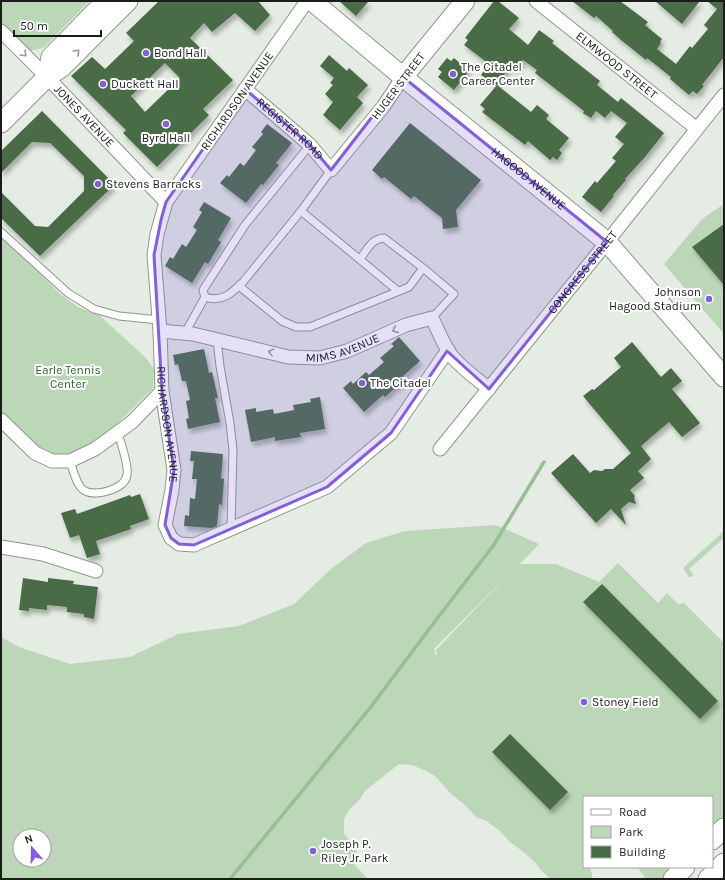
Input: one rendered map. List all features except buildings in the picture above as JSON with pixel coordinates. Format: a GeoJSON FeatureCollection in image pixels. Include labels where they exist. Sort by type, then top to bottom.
{"type":"FeatureCollection","features":[{"type":"Feature","properties":{"kind":"street"},"geometry":{"type":"LineString","coordinates":[[46,77],[50,57],[106,1]]}},
{"type":"Feature","properties":{"kind":"street"},"geometry":{"type":"LineString","coordinates":[[1,123],[46,77],[62,67],[128,1]]}},
{"type":"Feature","properties":{"kind":"street","name":"RICHARDSON AVENUE"},"geometry":{"type":"LineString","coordinates":[[307,1],[166,202],[157,234],[154,255],[162,391],[174,470],[165,526],[171,538],[179,544],[194,545],[327,487],[391,433],[448,350]]}},
{"type":"Feature","properties":{"kind":"street","name":"HAGOOD AVENUE"},"geometry":{"type":"LineString","coordinates":[[312,1],[403,77],[607,242],[724,377]]}},
{"type":"Feature","properties":{"kind":"street","name":"HUGER STREET"},"geometry":{"type":"LineString","coordinates":[[332,170],[383,107],[403,77],[465,1]]}},
{"type":"Feature","properties":{"kind":"street","name":"ELMWOOD STREET"},"geometry":{"type":"LineString","coordinates":[[536,1],[697,129]]}},
{"type":"Feature","properties":{"kind":"street","name":"JONES AVENUE"},"geometry":{"type":"LineString","coordinates":[[1,31],[166,202]]}},
{"type":"Feature","properties":{"kind":"street","name":"REGISTER ROAD"},"geometry":{"type":"LineString","coordinates":[[245,89],[310,145],[332,170]]}},
{"type":"Feature","properties":{"kind":"street","name":"CONGRESS STREET"},"geometry":{"type":"LineString","coordinates":[[440,449],[724,95]]}},
{"type":"Feature","properties":{"kind":"street"},"geometry":{"type":"LineString","coordinates":[[432,318],[452,356],[459,364],[489,389]]}},
{"type":"Feature","properties":{"kind":"street","name":"MIMS AVENUE"},"geometry":{"type":"LineString","coordinates":[[159,325],[185,333],[288,356],[320,358],[347,351],[406,325],[432,318]]}},
{"type":"Feature","properties":{"kind":"street"},"geometry":{"type":"LineString","coordinates":[[1,420],[35,453],[52,461],[70,461],[95,449],[118,433],[132,422],[162,391]]}},
{"type":"Feature","properties":{"kind":"street"},"geometry":{"type":"LineString","coordinates":[[1,547],[43,554],[96,571]]}},
{"type":"Feature","properties":{"kind":"street"},"geometry":{"type":"LineString","coordinates":[[713,839],[724,828]]}},
{"type":"Feature","properties":{"kind":"street"},"geometry":{"type":"LineString","coordinates":[[708,879],[724,863]]}},
{"type":"Feature","properties":{"kind":"street"},"geometry":{"type":"LineString","coordinates":[[672,879],[684,868]]}},
{"type":"Feature","properties":{"kind":"lane"},"geometry":{"type":"LineString","coordinates":[[185,333],[205,297],[203,290],[245,225],[310,145]]}},
{"type":"Feature","properties":{"kind":"lane"},"geometry":{"type":"LineString","coordinates":[[205,297],[212,300],[222,298],[232,293],[239,286],[301,211],[332,170]]}},
{"type":"Feature","properties":{"kind":"lane"},"geometry":{"type":"LineString","coordinates":[[301,211],[398,291]]}},
{"type":"Feature","properties":{"kind":"lane"},"geometry":{"type":"LineString","coordinates":[[1,232],[68,293],[94,309],[159,325]]}},
{"type":"Feature","properties":{"kind":"lane"},"geometry":{"type":"LineString","coordinates":[[360,259],[371,243],[378,239],[384,238],[423,268],[454,294],[432,318]]}},
{"type":"Feature","properties":{"kind":"lane"},"geometry":{"type":"LineString","coordinates":[[239,286],[282,321],[296,327],[310,327],[409,287],[423,268]]}},
{"type":"Feature","properties":{"kind":"lane"},"geometry":{"type":"LineString","coordinates":[[217,340],[232,444],[231,528]]}},
{"type":"Feature","properties":{"kind":"lane"},"geometry":{"type":"LineString","coordinates":[[70,461],[73,472],[80,487],[84,491],[97,494],[122,485],[128,474],[118,433]]}},
{"type":"Feature","properties":{"kind":"highlighted area"},"geometry":{"type":"Polygon","coordinates":[[[403,77],[607,242],[489,389],[447,351],[391,433],[327,487],[194,545],[179,544],[171,538],[165,525],[174,470],[162,391],[154,255],[161,220],[166,202],[245,89],[310,145],[331,170],[403,77]]]}},
{"type":"Feature","properties":{"kind":"green space"},"geometry":{"type":"Polygon","coordinates":[[[1,1],[90,1],[43,48],[25,52],[1,28],[1,1]]]}},
{"type":"Feature","properties":{"kind":"green space","name":"Johnson Hagood Stadium"},"geometry":{"type":"Polygon","coordinates":[[[724,204],[724,334],[664,264],[702,219],[724,204]]]}},
{"type":"Feature","properties":{"kind":"green space","name":"Earle Tennis Center"},"geometry":{"type":"Polygon","coordinates":[[[1,233],[60,294],[78,307],[99,315],[145,357],[154,369],[153,388],[103,438],[79,451],[59,455],[43,452],[1,417],[1,233]]]}},
{"type":"Feature","properties":{"kind":"green space"},"geometry":{"type":"Polygon","coordinates":[[[496,525],[539,544],[520,564],[556,564],[599,582],[618,563],[658,603],[667,593],[678,604],[684,603],[724,643],[724,819],[713,830],[713,796],[583,796],[583,868],[590,868],[593,879],[550,879],[535,862],[510,842],[499,830],[486,821],[476,817],[464,804],[451,794],[435,776],[412,765],[399,764],[365,791],[360,799],[349,810],[344,819],[344,834],[357,850],[356,856],[351,861],[368,879],[1,879],[1,637],[19,647],[70,664],[130,657],[178,634],[239,626],[294,604],[331,569],[366,543],[405,531],[496,525]],[[511,572],[434,649],[435,654],[437,655],[436,650],[511,572]]]}},
{"type":"Feature","properties":{"kind":"green space"},"geometry":{"type":"Polygon","coordinates":[[[724,531],[724,538],[689,569],[693,576],[689,577],[684,570],[684,567],[724,531]]]}},
{"type":"Feature","properties":{"kind":"green space"},"geometry":{"type":"Polygon","coordinates":[[[638,868],[675,868],[664,879],[646,879],[638,868]]]}},
{"type":"Feature","properties":{"kind":"waterway"},"geometry":{"type":"LineString","coordinates":[[230,879],[370,708],[493,546],[544,462]]}},
{"type":"Feature","properties":{"kind":"place","name":"Bond Hall"},"geometry":{"type":"Point","coordinates":[146,53]}},
{"type":"Feature","properties":{"kind":"place","name":"The Citadel Career Center"},"geometry":{"type":"Point","coordinates":[453,74]}},
{"type":"Feature","properties":{"kind":"place","name":"Duckett Hall"},"geometry":{"type":"Point","coordinates":[103,84]}},
{"type":"Feature","properties":{"kind":"place","name":"Byrd Hall"},"geometry":{"type":"Point","coordinates":[166,124]}},
{"type":"Feature","properties":{"kind":"place","name":"Stevens Barracks"},"geometry":{"type":"Point","coordinates":[98,184]}},
{"type":"Feature","properties":{"kind":"place","name":"Johnson Hagood Stadium"},"geometry":{"type":"Point","coordinates":[709,299]}},
{"type":"Feature","properties":{"kind":"place","name":"The Citadel"},"geometry":{"type":"Point","coordinates":[362,383]}},
{"type":"Feature","properties":{"kind":"place","name":"Stoney Field"},"geometry":{"type":"Point","coordinates":[584,702]}},
{"type":"Feature","properties":{"kind":"place","name":"Joseph P. Riley Jr. Park"},"geometry":{"type":"Point","coordinates":[313,851]}}]}
